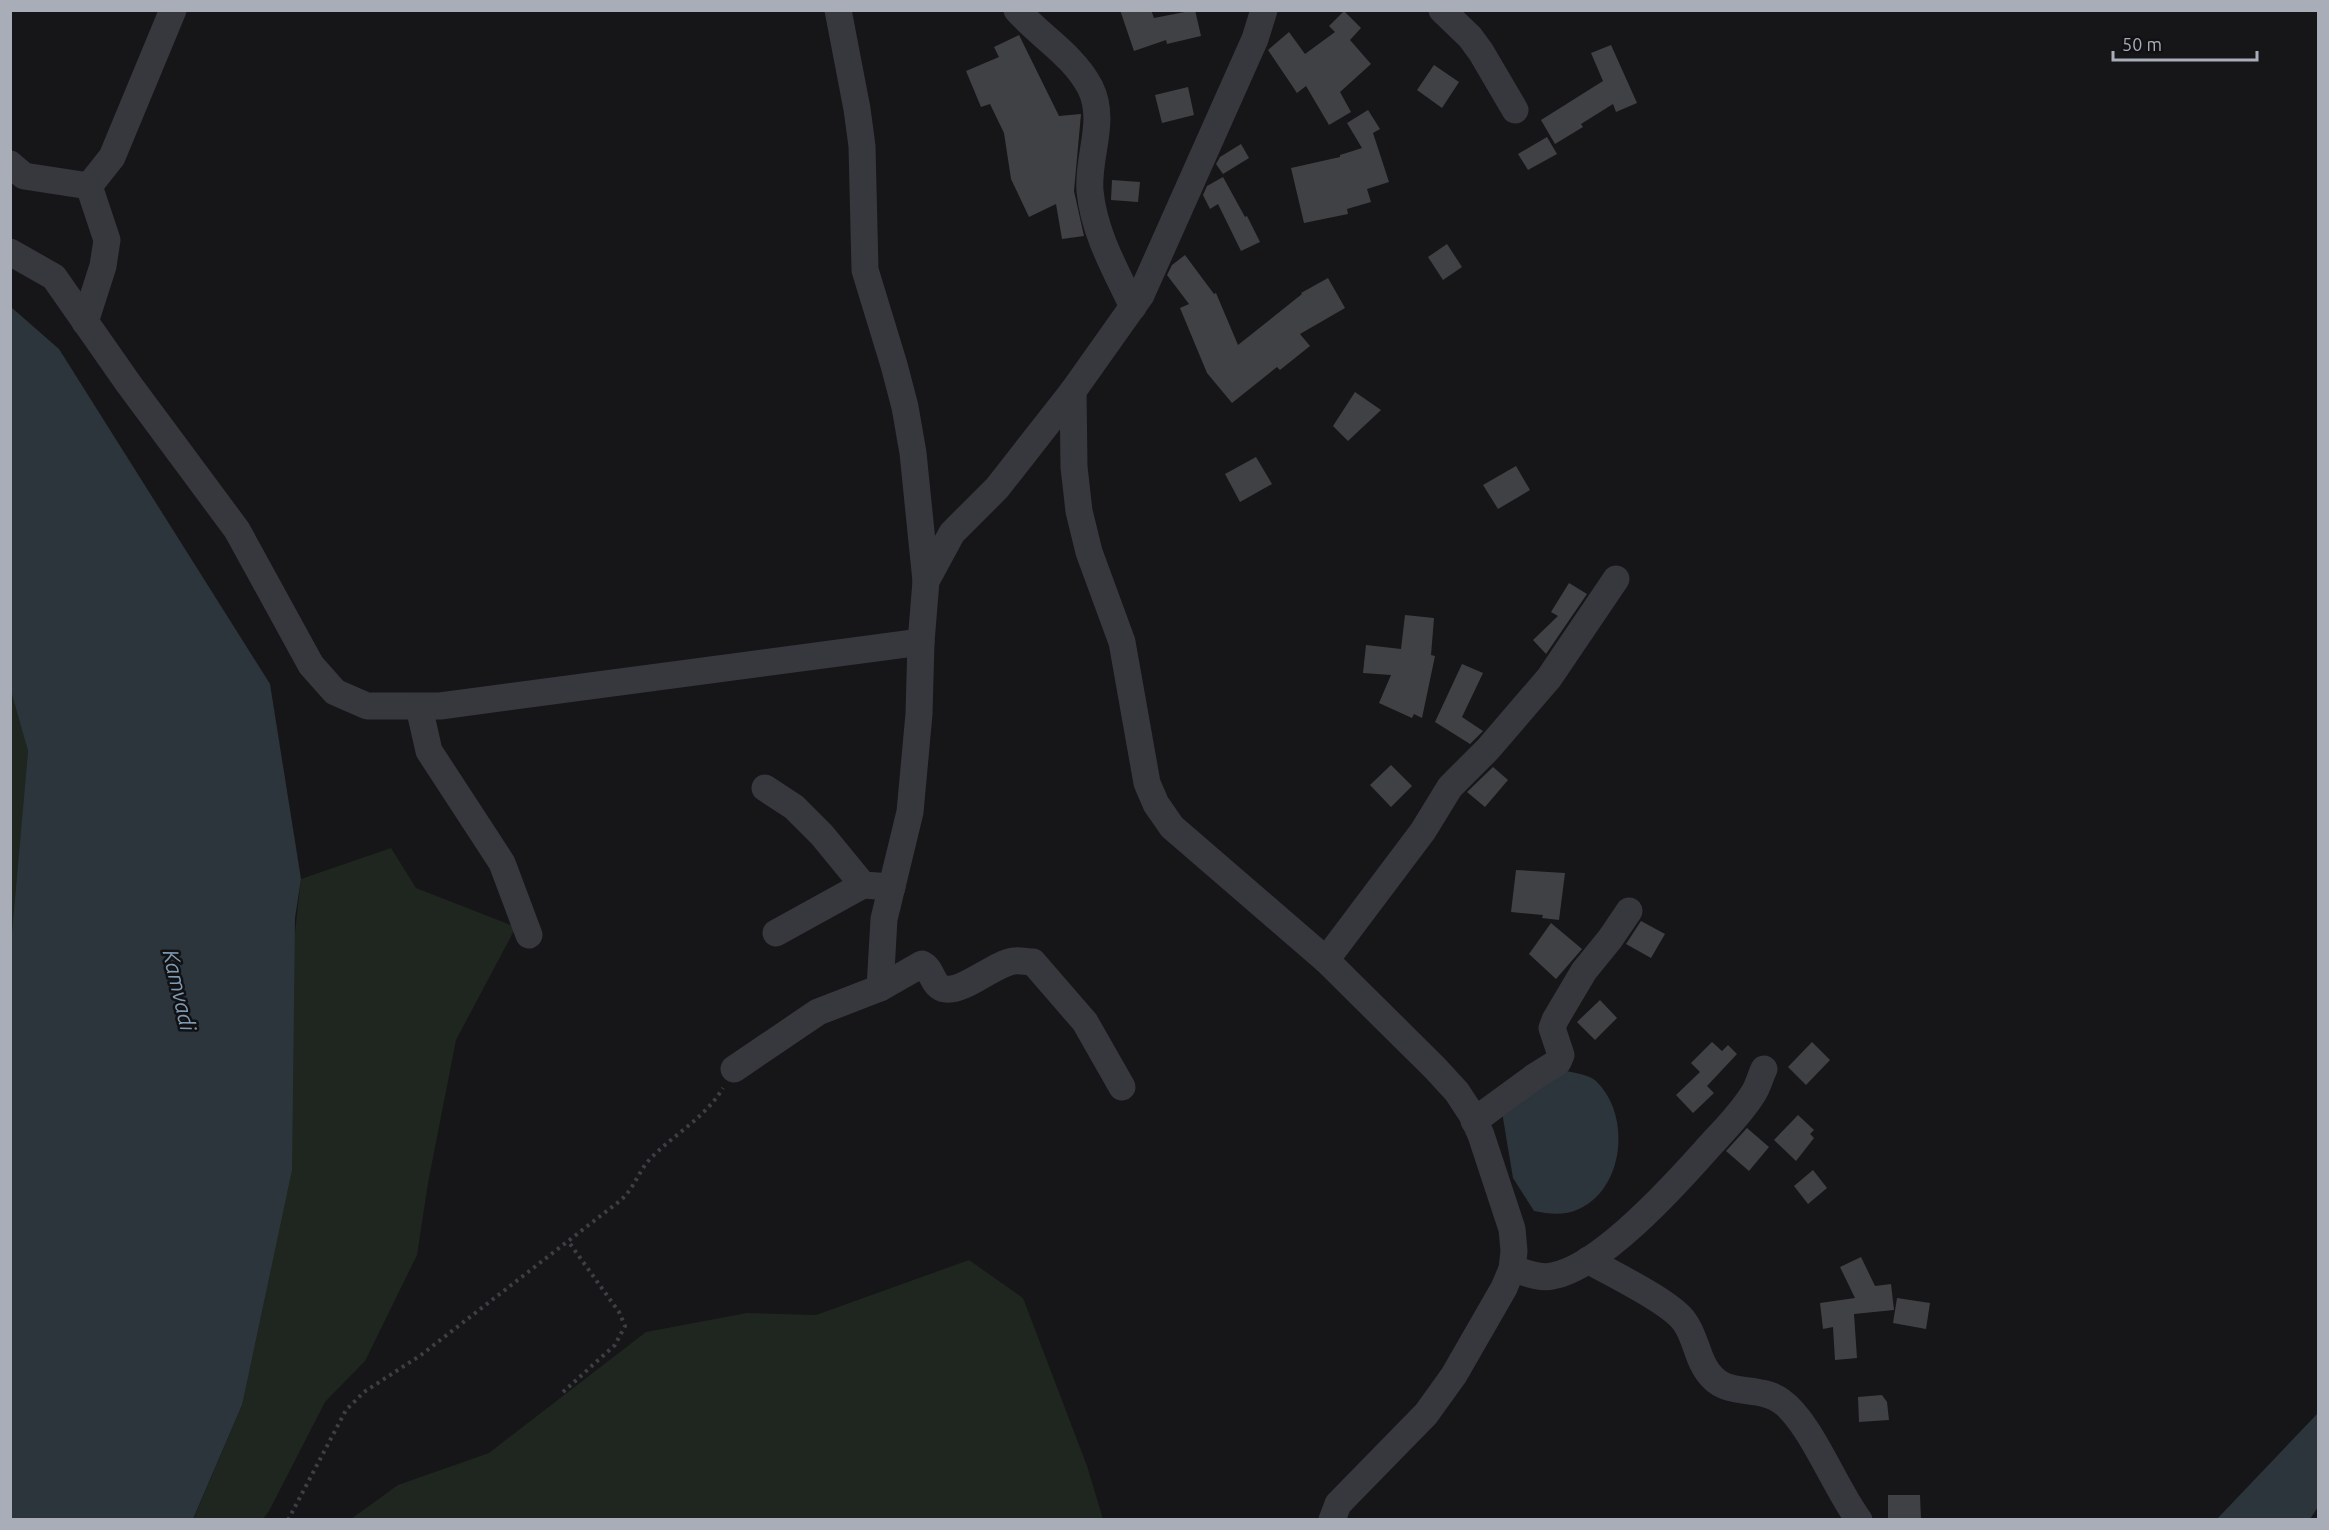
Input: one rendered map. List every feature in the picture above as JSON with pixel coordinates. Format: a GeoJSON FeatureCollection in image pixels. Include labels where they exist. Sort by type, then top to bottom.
{"type":"FeatureCollection","features":[{"type":"Feature","properties":{"kind":"street"},"geometry":{"type":"LineString","coordinates":[[89,186],[112,157],[173,10]]}},
{"type":"Feature","properties":{"kind":"street"},"geometry":{"type":"LineString","coordinates":[[838,10],[862,146],[865,270],[894,365],[904,407],[913,453],[926,581],[919,714],[910,812],[884,919],[880,988]]}},
{"type":"Feature","properties":{"kind":"street"},"geometry":{"type":"LineString","coordinates":[[1017,10],[1079,69],[1091,89],[1098,128],[1090,187],[1092,208],[1097,230],[1133,307]]}},
{"type":"Feature","properties":{"kind":"street"},"geometry":{"type":"LineString","coordinates":[[926,581],[952,533],[998,488],[1073,391],[1141,295],[1255,39],[1264,10]]}},
{"type":"Feature","properties":{"kind":"street"},"geometry":{"type":"LineString","coordinates":[[1442,10],[1470,37],[1481,52],[1515,110]]}},
{"type":"Feature","properties":{"kind":"street"},"geometry":{"type":"LineString","coordinates":[[15,171],[89,186]]}},
{"type":"Feature","properties":{"kind":"street"},"geometry":{"type":"LineString","coordinates":[[85,322],[103,266],[106,240],[89,186]]}},
{"type":"Feature","properties":{"kind":"street"},"geometry":{"type":"LineString","coordinates":[[10,252],[54,278],[237,530],[311,665],[335,692],[366,706],[440,706],[921,642]]}},
{"type":"Feature","properties":{"kind":"street"},"geometry":{"type":"LineString","coordinates":[[1073,391],[1074,467],[1079,511],[1089,552],[1122,642],[1147,783],[1156,804],[1172,827],[1187,842],[1326,960],[1436,1068],[1457,1092],[1474,1121],[1512,1229],[1514,1251],[1512,1269],[1504,1288],[1460,1366],[1418,1422],[1338,1504],[1332,1520]]}},
{"type":"Feature","properties":{"kind":"street"},"geometry":{"type":"LineString","coordinates":[[1326,960],[1423,831],[1450,787],[1488,749],[1549,678],[1616,579]]}},
{"type":"Feature","properties":{"kind":"street"},"geometry":{"type":"LineString","coordinates":[[419,707],[429,751],[506,872],[529,935]]}},
{"type":"Feature","properties":{"kind":"street"},"geometry":{"type":"LineString","coordinates":[[765,788],[794,807],[822,835],[863,885]]}},
{"type":"Feature","properties":{"kind":"street"},"geometry":{"type":"LineString","coordinates":[[777,933],[863,885],[892,887]]}},
{"type":"Feature","properties":{"kind":"street"},"geometry":{"type":"LineString","coordinates":[[1474,1121],[1558,1062],[1561,1055],[1552,1028],[1555,1020],[1584,970],[1610,939],[1629,911]]}},
{"type":"Feature","properties":{"kind":"street"},"geometry":{"type":"LineString","coordinates":[[734,1070],[818,1012],[880,988],[922,963],[927,966],[936,984],[945,990],[955,988],[1013,961],[1033,962],[1085,1022],[1122,1087]]}},
{"type":"Feature","properties":{"kind":"street"},"geometry":{"type":"LineString","coordinates":[[1512,1269],[1551,1277],[1564,1273],[1600,1252],[1666,1195],[1740,1113],[1755,1092],[1764,1069]]}},
{"type":"Feature","properties":{"kind":"street"},"geometry":{"type":"LineString","coordinates":[[1588,1260],[1676,1312],[1694,1337],[1704,1367],[1713,1379],[1723,1385],[1767,1393],[1782,1401],[1796,1416],[1812,1440],[1847,1504],[1859,1520]]}},
{"type":"Feature","properties":{"kind":"path"},"geometry":{"type":"LineString","coordinates":[[288,1520],[346,1410],[385,1377],[421,1355],[633,1189],[641,1170],[651,1158],[714,1103],[734,1070]]}},
{"type":"Feature","properties":{"kind":"path"},"geometry":{"type":"LineString","coordinates":[[563,1392],[615,1345],[625,1326],[619,1312],[568,1241]]}},
{"type":"Feature","properties":{"kind":"shaded area"},"geometry":{"type":"Polygon","coordinates":[[[11,687],[28,751],[11,956],[11,687]]]}},
{"type":"Feature","properties":{"kind":"shaded area"},"geometry":{"type":"Polygon","coordinates":[[[391,848],[416,888],[516,927],[456,1040],[428,1183],[417,1255],[365,1361],[325,1402],[263,1519],[193,1520],[242,1405],[301,879],[391,848]]]}},
{"type":"Feature","properties":{"kind":"shaded area"},"geometry":{"type":"Polygon","coordinates":[[[969,1260],[1023,1298],[1087,1466],[1103,1519],[351,1519],[398,1485],[489,1453],[646,1332],[747,1313],[816,1315],[969,1260]]]}},
{"type":"Feature","properties":{"kind":"water","name":"Kamvadi"},"geometry":{"type":"Polygon","coordinates":[[[11,307],[59,349],[270,684],[301,879],[295,918],[292,1170],[242,1405],[193,1519],[11,1519],[10,956],[28,751],[10,687],[11,307]]]}},
{"type":"Feature","properties":{"kind":"water"},"geometry":{"type":"Polygon","coordinates":[[[1566,1071],[1593,1079],[1607,1095],[1615,1112],[1618,1150],[1614,1168],[1606,1185],[1594,1199],[1579,1209],[1562,1214],[1551,1214],[1534,1211],[1513,1178],[1502,1112],[1566,1071]]]}},
{"type":"Feature","properties":{"kind":"water"},"geometry":{"type":"Polygon","coordinates":[[[2318,1413],[2318,1507],[2310,1519],[2217,1519],[2318,1413]]]}},
{"type":"Feature","properties":{"kind":"building"},"geometry":{"type":"Polygon","coordinates":[[[1120,10],[1151,10],[1154,18],[1195,10],[1201,36],[1167,44],[1166,40],[1134,51],[1120,10]]]}},
{"type":"Feature","properties":{"kind":"building"},"geometry":{"type":"Polygon","coordinates":[[[1344,11],[1361,28],[1350,40],[1371,64],[1340,92],[1351,112],[1329,125],[1306,86],[1297,93],[1268,50],[1289,32],[1305,54],[1335,32],[1329,26],[1344,11]]]}},
{"type":"Feature","properties":{"kind":"building"},"geometry":{"type":"Polygon","coordinates":[[[1019,35],[1059,116],[1081,114],[1074,191],[1084,236],[1062,239],[1056,204],[1029,217],[1011,179],[1004,133],[990,104],[981,107],[966,71],[999,57],[994,47],[1019,35]]]}},
{"type":"Feature","properties":{"kind":"building"},"geometry":{"type":"Polygon","coordinates":[[[1611,45],[1637,103],[1616,112],[1613,104],[1581,124],[1583,127],[1555,144],[1541,120],[1603,81],[1591,53],[1611,45]]]}},
{"type":"Feature","properties":{"kind":"building"},"geometry":{"type":"Polygon","coordinates":[[[1434,65],[1459,82],[1442,108],[1417,90],[1434,65]]]}},
{"type":"Feature","properties":{"kind":"building"},"geometry":{"type":"Polygon","coordinates":[[[1188,87],[1194,115],[1162,123],[1155,95],[1188,87]]]}},
{"type":"Feature","properties":{"kind":"building"},"geometry":{"type":"Polygon","coordinates":[[[1368,110],[1380,129],[1373,133],[1389,182],[1367,189],[1371,202],[1347,209],[1348,214],[1304,223],[1291,168],[1340,157],[1340,155],[1362,148],[1347,123],[1368,110]]]}},
{"type":"Feature","properties":{"kind":"building"},"geometry":{"type":"Polygon","coordinates":[[[1547,137],[1557,154],[1528,170],[1518,154],[1547,137]]]}},
{"type":"Feature","properties":{"kind":"building"},"geometry":{"type":"Polygon","coordinates":[[[1241,144],[1249,158],[1223,174],[1216,164],[1220,157],[1241,144]]]}},
{"type":"Feature","properties":{"kind":"building"},"geometry":{"type":"Polygon","coordinates":[[[1223,177],[1260,242],[1241,251],[1218,204],[1210,209],[1203,195],[1207,186],[1223,177]]]}},
{"type":"Feature","properties":{"kind":"building"},"geometry":{"type":"Polygon","coordinates":[[[1112,180],[1140,182],[1138,202],[1111,200],[1112,180]]]}},
{"type":"Feature","properties":{"kind":"building"},"geometry":{"type":"Polygon","coordinates":[[[1447,244],[1462,267],[1443,280],[1428,257],[1447,244]]]}},
{"type":"Feature","properties":{"kind":"building"},"geometry":{"type":"Polygon","coordinates":[[[1185,255],[1214,294],[1216,293],[1238,345],[1301,293],[1328,278],[1345,308],[1300,334],[1310,346],[1280,370],[1277,367],[1232,403],[1207,373],[1180,308],[1189,304],[1167,275],[1172,265],[1185,255]]]}},
{"type":"Feature","properties":{"kind":"building"},"geometry":{"type":"Polygon","coordinates":[[[1355,392],[1381,410],[1348,441],[1333,426],[1355,392]]]}},
{"type":"Feature","properties":{"kind":"building"},"geometry":{"type":"Polygon","coordinates":[[[1256,457],[1272,484],[1240,502],[1225,474],[1256,457]]]}},
{"type":"Feature","properties":{"kind":"building"},"geometry":{"type":"Polygon","coordinates":[[[1516,466],[1530,490],[1498,509],[1483,485],[1516,466]]]}},
{"type":"Feature","properties":{"kind":"building"},"geometry":{"type":"Polygon","coordinates":[[[1569,583],[1587,594],[1546,654],[1533,640],[1558,616],[1551,612],[1569,583]]]}},
{"type":"Feature","properties":{"kind":"building"},"geometry":{"type":"Polygon","coordinates":[[[1405,615],[1434,618],[1431,655],[1435,656],[1422,718],[1414,714],[1412,718],[1379,703],[1391,675],[1363,673],[1366,645],[1401,649],[1405,615]]]}},
{"type":"Feature","properties":{"kind":"building"},"geometry":{"type":"Polygon","coordinates":[[[1462,664],[1483,673],[1462,717],[1483,731],[1470,744],[1435,722],[1462,664]]]}},
{"type":"Feature","properties":{"kind":"building"},"geometry":{"type":"Polygon","coordinates":[[[1391,765],[1412,786],[1391,807],[1370,785],[1391,765]]]}},
{"type":"Feature","properties":{"kind":"building"},"geometry":{"type":"Polygon","coordinates":[[[1493,767],[1508,780],[1485,807],[1467,792],[1493,767]]]}},
{"type":"Feature","properties":{"kind":"building"},"geometry":{"type":"Polygon","coordinates":[[[1516,870],[1565,873],[1559,920],[1542,918],[1543,915],[1511,912],[1516,870]]]}},
{"type":"Feature","properties":{"kind":"building"},"geometry":{"type":"Polygon","coordinates":[[[1641,921],[1665,934],[1651,958],[1626,944],[1641,921]]]}},
{"type":"Feature","properties":{"kind":"building"},"geometry":{"type":"Polygon","coordinates":[[[1551,923],[1582,949],[1556,979],[1529,954],[1551,923]]]}},
{"type":"Feature","properties":{"kind":"building"},"geometry":{"type":"Polygon","coordinates":[[[1600,1000],[1617,1018],[1595,1040],[1577,1022],[1600,1000]]]}},
{"type":"Feature","properties":{"kind":"building"},"geometry":{"type":"Polygon","coordinates":[[[1712,1042],[1722,1051],[1728,1045],[1737,1054],[1707,1086],[1714,1093],[1693,1113],[1676,1095],[1700,1072],[1691,1063],[1712,1042]]]}},
{"type":"Feature","properties":{"kind":"building"},"geometry":{"type":"Polygon","coordinates":[[[1812,1042],[1830,1060],[1806,1085],[1788,1067],[1812,1042]]]}},
{"type":"Feature","properties":{"kind":"building"},"geometry":{"type":"Polygon","coordinates":[[[1798,1115],[1814,1130],[1810,1134],[1814,1138],[1796,1161],[1774,1140],[1798,1115]]]}},
{"type":"Feature","properties":{"kind":"building"},"geometry":{"type":"Polygon","coordinates":[[[1747,1128],[1769,1147],[1749,1171],[1726,1151],[1747,1128]]]}},
{"type":"Feature","properties":{"kind":"building"},"geometry":{"type":"Polygon","coordinates":[[[1813,1170],[1827,1188],[1808,1204],[1794,1186],[1813,1170]]]}},
{"type":"Feature","properties":{"kind":"building"},"geometry":{"type":"Polygon","coordinates":[[[1861,1257],[1875,1286],[1891,1284],[1894,1310],[1854,1314],[1857,1358],[1835,1360],[1833,1327],[1823,1329],[1820,1303],[1855,1298],[1840,1267],[1861,1257]]]}},
{"type":"Feature","properties":{"kind":"building"},"geometry":{"type":"Polygon","coordinates":[[[1897,1298],[1930,1303],[1926,1329],[1893,1323],[1897,1298]]]}},
{"type":"Feature","properties":{"kind":"building"},"geometry":{"type":"Polygon","coordinates":[[[1882,1395],[1887,1402],[1889,1420],[1859,1422],[1858,1397],[1882,1395]]]}},
{"type":"Feature","properties":{"kind":"building"},"geometry":{"type":"Polygon","coordinates":[[[1888,1495],[1920,1495],[1921,1520],[1888,1520],[1888,1495]]]}}]}
